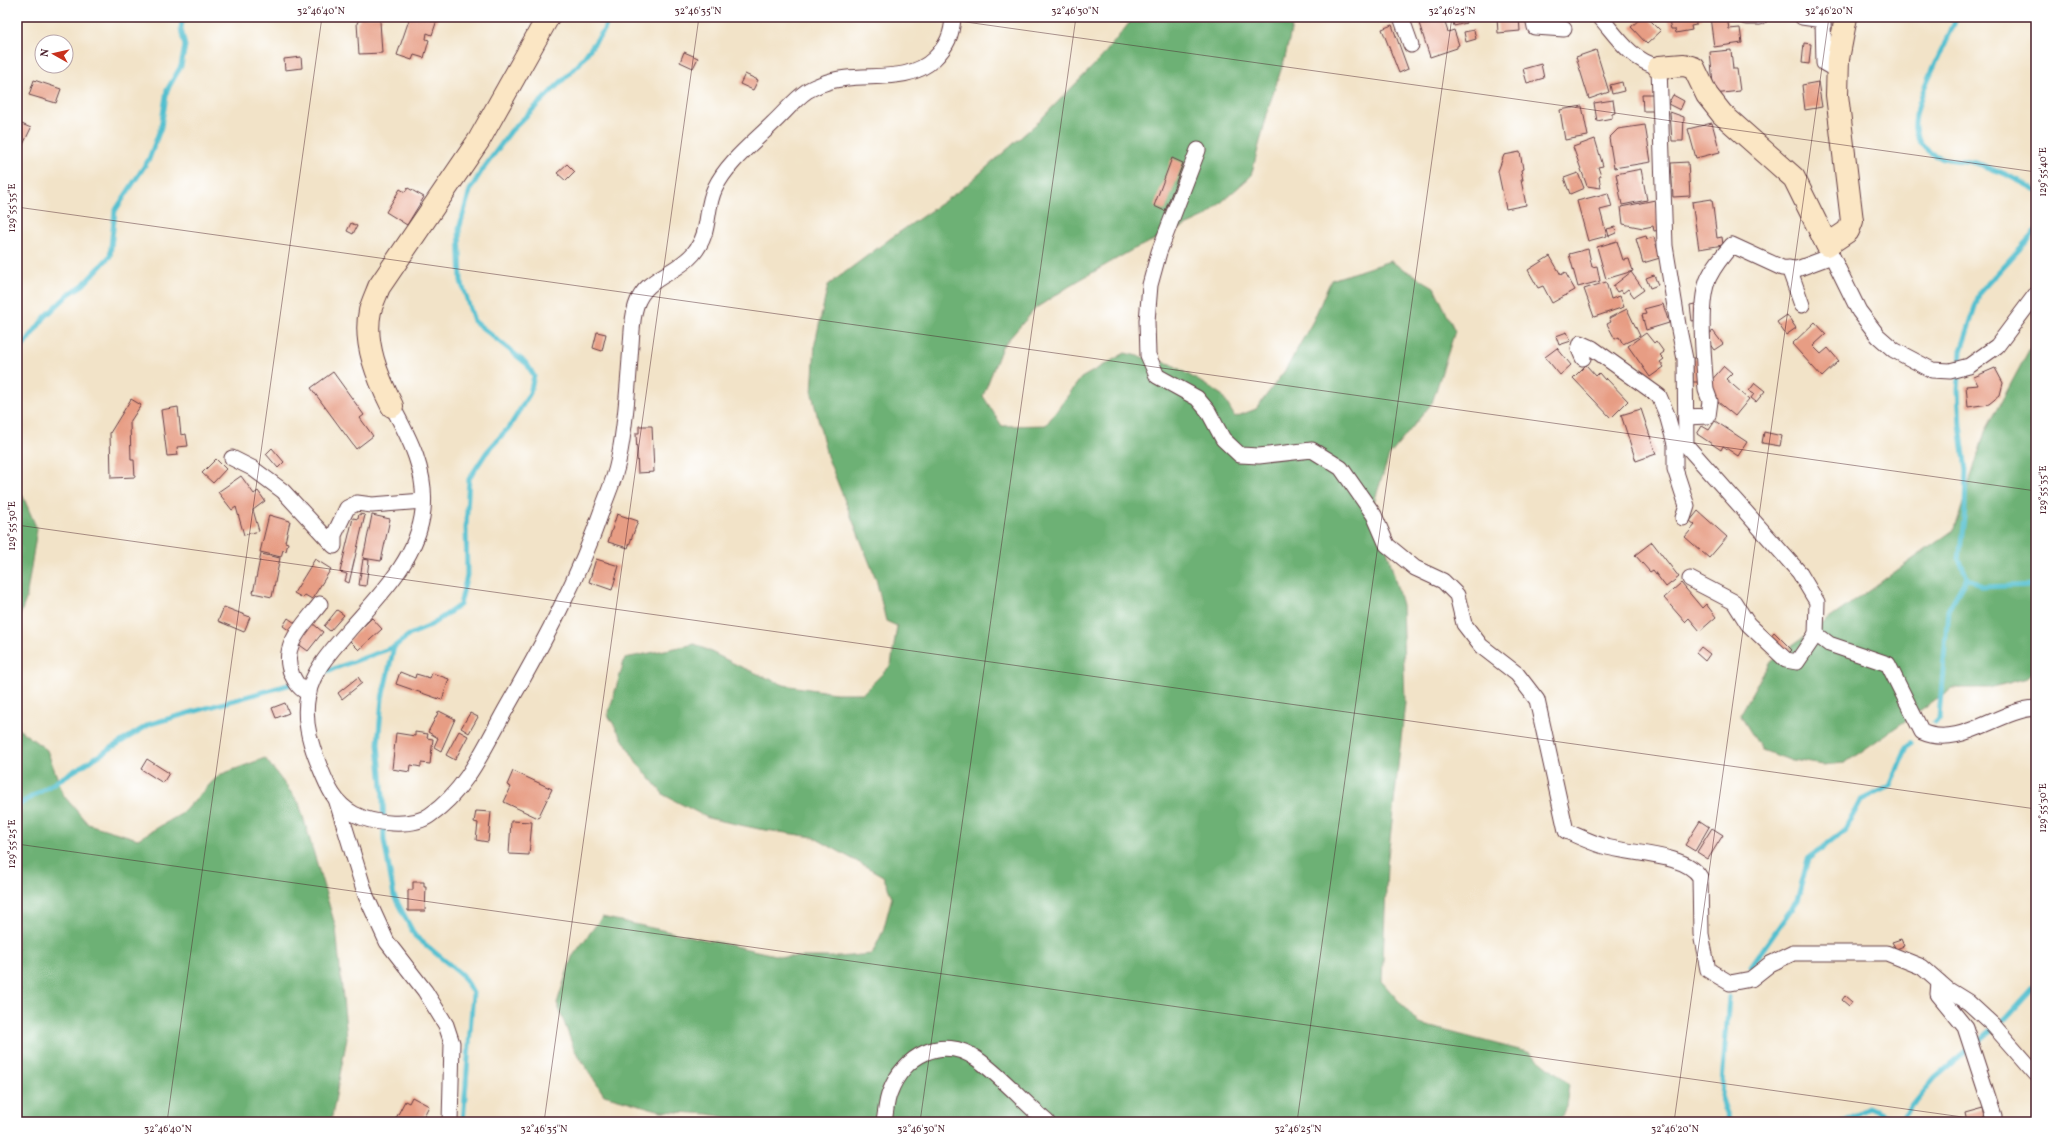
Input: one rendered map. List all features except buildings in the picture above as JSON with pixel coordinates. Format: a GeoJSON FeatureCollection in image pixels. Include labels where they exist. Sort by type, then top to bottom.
{"type":"FeatureCollection","features":[{"type":"Feature","properties":{"kind":"street"},"geometry":{"type":"LineString","coordinates":[[302,686],[387,588],[406,560],[416,536],[423,513],[421,469],[413,445],[379,381],[368,337],[370,311],[378,287],[479,140],[548,17]]}},
{"type":"Feature","properties":{"kind":"street"},"geometry":{"type":"LineString","coordinates":[[337,802],[353,814],[367,820],[405,824],[421,820],[430,815],[452,797],[473,767],[552,627],[595,530],[617,466],[624,421],[633,318],[642,292],[650,282],[692,255],[706,233],[710,202],[714,189],[724,172],[808,90],[826,82],[914,73],[926,67],[945,47],[952,33],[954,17]]}},
{"type":"Feature","properties":{"kind":"street"},"geometry":{"type":"LineString","coordinates":[[1401,17],[1411,45]]}},
{"type":"Feature","properties":{"kind":"street"},"geometry":{"type":"LineString","coordinates":[[1533,17],[1535,27],[1564,29]]}},
{"type":"Feature","properties":{"kind":"street"},"geometry":{"type":"LineString","coordinates":[[1600,17],[1634,56],[1645,64],[1659,67],[1684,65],[1694,68],[1707,95],[1722,114],[1794,178],[1859,311],[1878,336],[1894,350],[1916,363],[1932,370],[1950,371],[1969,366],[1997,346],[2036,294]]}},
{"type":"Feature","properties":{"kind":"street"},"geometry":{"type":"LineString","coordinates":[[1746,17],[1760,17]]}},
{"type":"Feature","properties":{"kind":"street"},"geometry":{"type":"LineString","coordinates":[[1802,17],[1824,20],[1824,63],[1838,71]]}},
{"type":"Feature","properties":{"kind":"street"},"geometry":{"type":"LineString","coordinates":[[1686,417],[1708,416],[1710,401],[1706,390],[1703,300],[1708,278],[1719,260],[1732,245],[1782,268],[1797,268],[1829,251],[1848,231],[1852,221],[1837,95],[1838,59],[1846,17]]}},
{"type":"Feature","properties":{"kind":"street"},"geometry":{"type":"LineString","coordinates":[[1659,67],[1665,246],[1678,325],[1686,359],[1686,417],[1675,469],[1687,506],[1683,518]]}},
{"type":"Feature","properties":{"kind":"street"},"geometry":{"type":"LineString","coordinates":[[1198,150],[1159,252],[1150,285],[1147,321],[1148,355],[1157,376],[1197,398],[1208,411],[1223,439],[1240,455],[1259,456],[1312,450],[1341,468],[1374,515],[1387,545],[1415,568],[1443,581],[1456,595],[1464,624],[1481,646],[1517,674],[1537,700],[1566,832],[1604,846],[1676,860],[1696,870],[1700,877],[1701,934],[1708,970],[1730,983],[1751,979],[1770,964],[1793,953],[1887,953],[1922,967],[1939,982],[1968,1002],[1996,1029],[2036,1074]]}},
{"type":"Feature","properties":{"kind":"street"},"geometry":{"type":"LineString","coordinates":[[1790,268],[1802,305]]}},
{"type":"Feature","properties":{"kind":"street"},"geometry":{"type":"LineString","coordinates":[[1583,358],[1579,349],[1581,343],[1592,348],[1659,396],[1680,444],[1799,572],[1817,602],[1816,634],[1797,662],[1786,660],[1748,624],[1734,602],[1690,579]]}},
{"type":"Feature","properties":{"kind":"street"},"geometry":{"type":"LineString","coordinates":[[232,458],[252,468],[283,491],[334,546],[334,535],[347,508],[357,503],[372,505],[423,501]]}},
{"type":"Feature","properties":{"kind":"street"},"geometry":{"type":"LineString","coordinates":[[320,604],[291,642],[287,654],[288,666],[302,686],[306,716],[316,758],[337,802],[366,896],[386,942],[424,991],[446,1026],[452,1043],[450,1122]]}},
{"type":"Feature","properties":{"kind":"street"},"geometry":{"type":"LineString","coordinates":[[1816,634],[1829,644],[1888,664],[1922,732],[1930,736],[1941,738],[1957,734],[2018,712],[2036,708]]}},
{"type":"Feature","properties":{"kind":"street"},"geometry":{"type":"LineString","coordinates":[[1939,982],[1938,994],[1965,1027],[1994,1116]]}},
{"type":"Feature","properties":{"kind":"street"},"geometry":{"type":"LineString","coordinates":[[884,1122],[890,1092],[903,1068],[918,1055],[934,1049],[955,1048],[976,1058],[1047,1122]]}},
{"type":"Feature","properties":{"kind":"green space"},"geometry":{"type":"Polygon","coordinates":[[[1134,17],[1294,17],[1285,58],[1270,103],[1251,176],[1205,217],[1132,250],[1076,282],[1036,308],[1002,347],[983,396],[1002,426],[1046,425],[1081,378],[1125,353],[1171,364],[1222,395],[1235,417],[1256,409],[1286,369],[1313,321],[1331,280],[1390,261],[1434,287],[1455,331],[1432,403],[1389,456],[1374,502],[1402,605],[1405,703],[1387,866],[1382,982],[1419,1024],[1531,1053],[1569,1083],[1566,1107],[1558,1122],[752,1122],[708,1114],[661,1111],[604,1095],[574,1049],[557,1003],[572,957],[602,917],[784,957],[839,957],[872,954],[883,931],[892,897],[883,876],[813,837],[759,829],[708,818],[664,795],[637,763],[608,715],[625,658],[695,644],[739,666],[784,685],[835,693],[863,693],[891,665],[897,626],[886,621],[876,579],[827,456],[812,394],[815,343],[828,285],[891,238],[962,189],[1036,124],[1101,58],[1134,17]]]}},
{"type":"Feature","properties":{"kind":"green space"},"geometry":{"type":"Polygon","coordinates":[[[2036,342],[2036,667],[2028,678],[1989,688],[1952,688],[1845,763],[1823,765],[1787,759],[1762,750],[1740,715],[1770,661],[1955,529],[1985,432],[2030,348],[2036,342]]]}},
{"type":"Feature","properties":{"kind":"green space"},"geometry":{"type":"Polygon","coordinates":[[[17,493],[22,494],[37,529],[26,599],[17,624],[17,493]]]}},
{"type":"Feature","properties":{"kind":"green space"},"geometry":{"type":"Polygon","coordinates":[[[17,728],[47,750],[64,796],[88,824],[138,839],[181,814],[219,775],[265,758],[299,803],[336,928],[347,1038],[331,1122],[17,1122],[17,728]]]}},
{"type":"Feature","properties":{"kind":"waterway"},"geometry":{"type":"LineString","coordinates":[[17,354],[45,317],[69,294],[83,285],[110,256],[115,211],[149,159],[161,127],[167,90],[181,66],[185,46],[181,29],[182,21],[188,17]]}},
{"type":"Feature","properties":{"kind":"waterway"},"geometry":{"type":"LineString","coordinates":[[463,1122],[473,993],[462,975],[415,936],[394,896],[384,840],[383,796],[378,744],[382,698],[394,647],[409,635],[428,627],[460,605],[467,575],[466,527],[469,479],[486,453],[510,426],[530,393],[534,376],[527,364],[474,321],[461,281],[459,229],[470,190],[481,172],[511,131],[579,64],[604,30],[609,17]]}},
{"type":"Feature","properties":{"kind":"waterway"},"geometry":{"type":"LineString","coordinates":[[1957,17],[1921,97],[1915,122],[1918,138],[1925,148],[1934,155],[1983,165],[2036,190]]}},
{"type":"Feature","properties":{"kind":"waterway"},"geometry":{"type":"LineString","coordinates":[[2036,231],[1980,292],[1961,351],[1958,390],[1960,425],[1966,470],[1965,510],[1959,559],[1967,577],[1982,587],[2036,585]]}},
{"type":"Feature","properties":{"kind":"waterway"},"geometry":{"type":"LineString","coordinates":[[1934,722],[1939,718],[1948,610],[1967,577]]}},
{"type":"Feature","properties":{"kind":"waterway"},"geometry":{"type":"LineString","coordinates":[[319,674],[394,647]]}},
{"type":"Feature","properties":{"kind":"waterway"},"geometry":{"type":"LineString","coordinates":[[17,806],[150,724],[295,683]]}},
{"type":"Feature","properties":{"kind":"waterway"},"geometry":{"type":"LineString","coordinates":[[1751,966],[1797,901],[1808,859],[1845,830],[1861,800],[1890,786],[1907,747],[1911,743]]}},
{"type":"Feature","properties":{"kind":"waterway"},"geometry":{"type":"LineString","coordinates":[[1841,1122],[1868,1108],[1899,1122],[1935,1078],[2006,1018],[2036,985]]}},
{"type":"Feature","properties":{"kind":"waterway"},"geometry":{"type":"LineString","coordinates":[[1729,997],[1721,1096],[1730,1122]]}}]}
